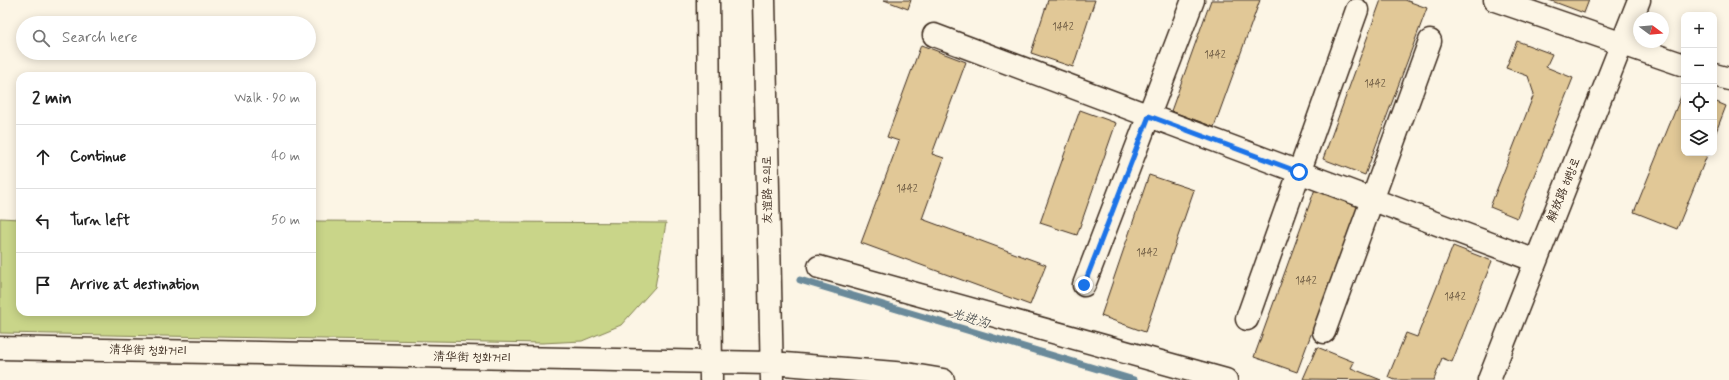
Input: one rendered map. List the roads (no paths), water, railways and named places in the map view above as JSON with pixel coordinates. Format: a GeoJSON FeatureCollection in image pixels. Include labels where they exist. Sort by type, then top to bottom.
{"type":"FeatureCollection","features":[{"type":"Feature","properties":{"kind":"main road"},"geometry":{"type":"LineString","coordinates":[[708,0],[711,371]]}},
{"type":"Feature","properties":{"kind":"main road","name":"友谊路 우의로"},"geometry":{"type":"LineString","coordinates":[[764,0],[772,372]]}},
{"type":"Feature","properties":{"kind":"main road"},"geometry":{"type":"LineString","coordinates":[[1084,285],[1193,0]]}},
{"type":"Feature","properties":{"kind":"main road"},"geometry":{"type":"LineString","coordinates":[[1495,0],[1681,64]]}},
{"type":"Feature","properties":{"kind":"main road","name":"解放路 해방로"},"geometry":{"type":"LineString","coordinates":[[1489,380],[1639,0]]}},
{"type":"Feature","properties":{"kind":"main road"},"geometry":{"type":"LineString","coordinates":[[1247,319],[1357,10]]}},
{"type":"Feature","properties":{"kind":"main road"},"geometry":{"type":"LineString","coordinates":[[934,35],[1536,261]]}},
{"type":"Feature","properties":{"kind":"main road"},"geometry":{"type":"LineString","coordinates":[[1324,332],[1430,41]]}},
{"type":"Feature","properties":{"kind":"main road"},"geometry":{"type":"LineString","coordinates":[[1717,76],[1729,80]]}},
{"type":"Feature","properties":{"kind":"main road"},"geometry":{"type":"LineString","coordinates":[[819,267],[1226,380]]}},
{"type":"Feature","properties":{"kind":"main road","name":"清华街 청화거리"},"geometry":{"type":"LineString","coordinates":[[0,348],[711,371],[907,374],[943,380]]}},
{"type":"Feature","properties":{"kind":"waterway","name":"光进沟"},"geometry":{"type":"LineString","coordinates":[[800,280],[1134,380]]}}]}
